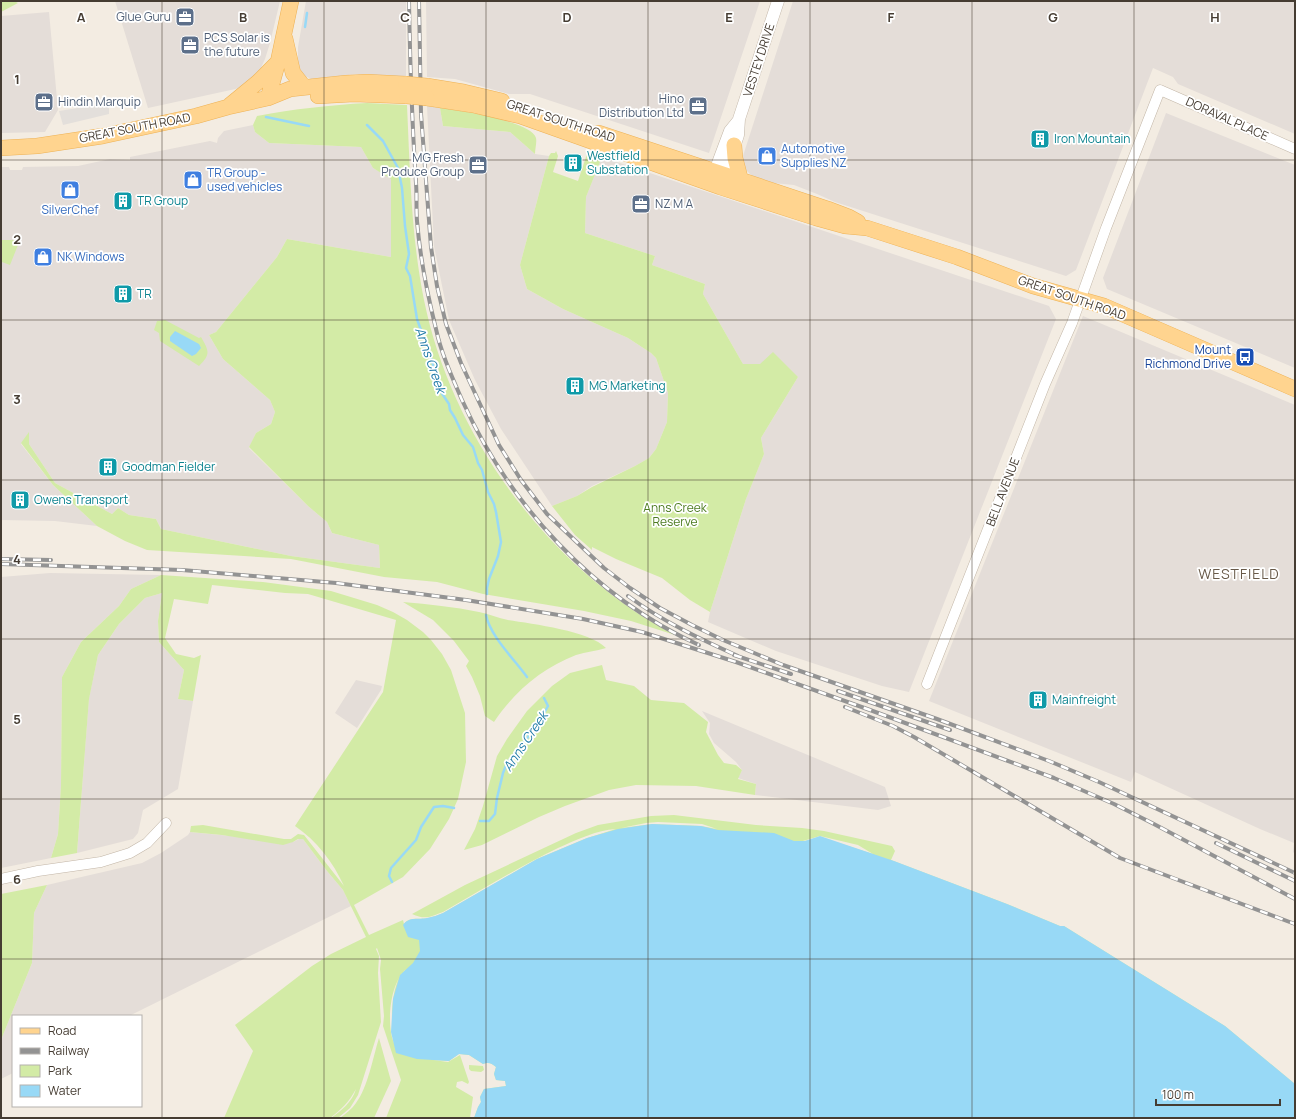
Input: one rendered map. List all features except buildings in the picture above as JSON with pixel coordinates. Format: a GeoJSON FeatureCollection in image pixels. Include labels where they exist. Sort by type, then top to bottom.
{"type":"FeatureCollection","features":[{"type":"Feature","properties":{"kind":"main road"},"geometry":{"type":"LineString","coordinates":[[268,98],[278,62],[291,1]]}},
{"type":"Feature","properties":{"kind":"main road"},"geometry":{"type":"LineString","coordinates":[[284,35],[295,77],[304,87]]}},
{"type":"Feature","properties":{"kind":"main road"},"geometry":{"type":"LineString","coordinates":[[228,107],[258,82],[278,62]]}},
{"type":"Feature","properties":{"kind":"main road","name":"GREAT SOUTH ROAD"},"geometry":{"type":"LineString","coordinates":[[1,148],[37,146],[99,137],[189,118],[268,98],[290,89],[367,82],[406,90],[427,92],[464,92],[526,108],[717,179],[816,218],[846,226],[867,228]]}},
{"type":"Feature","properties":{"kind":"main road","name":"GREAT SOUTH ROAD"},"geometry":{"type":"LineString","coordinates":[[268,98],[284,100],[329,95],[406,90]]}},
{"type":"Feature","properties":{"kind":"main road"},"geometry":{"type":"LineString","coordinates":[[734,145],[735,158],[742,181]]}},
{"type":"Feature","properties":{"kind":"main road","name":"GREAT SOUTH ROAD"},"geometry":{"type":"LineString","coordinates":[[717,179],[742,181],[842,214],[867,228],[957,257],[1033,286],[1104,306],[1295,389]]}},
{"type":"Feature","properties":{"kind":"street","name":"VESTEY DRIVE"},"geometry":{"type":"LineString","coordinates":[[717,179],[738,135],[739,119],[778,1]]}},
{"type":"Feature","properties":{"kind":"street","name":"DORAVAL PLACE"},"geometry":{"type":"LineString","coordinates":[[1080,300],[1106,228],[1160,90],[1295,149]]}},
{"type":"Feature","properties":{"kind":"street","name":"VESTEY DRIVE"},"geometry":{"type":"LineString","coordinates":[[717,179],[730,131],[739,119]]}},
{"type":"Feature","properties":{"kind":"street","name":"BELL AVENUE"},"geometry":{"type":"LineString","coordinates":[[927,684],[1045,384],[1064,343],[1080,300]]}},
{"type":"Feature","properties":{"kind":"street"},"geometry":{"type":"LineString","coordinates":[[1,879],[38,871],[101,862],[130,853],[147,843],[166,823]]}},
{"type":"Feature","properties":{"kind":"shaded area"},"geometry":{"type":"Polygon","coordinates":[[[115,1],[280,1],[265,59],[259,72],[240,88],[148,108],[115,1]]]}},
{"type":"Feature","properties":{"kind":"shaded area"},"geometry":{"type":"Polygon","coordinates":[[[306,1],[406,1],[406,77],[357,74],[311,79],[303,75],[298,66],[298,47],[306,1]]]}},
{"type":"Feature","properties":{"kind":"shaded area"},"geometry":{"type":"Polygon","coordinates":[[[426,1],[760,1],[709,153],[530,94],[509,94],[455,79],[427,77],[426,1]]]}},
{"type":"Feature","properties":{"kind":"shaded area"},"geometry":{"type":"Polygon","coordinates":[[[793,1],[1295,1],[1295,134],[1178,84],[1173,77],[1153,68],[1076,270],[1066,276],[835,202],[794,185],[773,183],[753,177],[745,169],[742,159],[793,1]]]}},
{"type":"Feature","properties":{"kind":"shaded area"},"geometry":{"type":"Polygon","coordinates":[[[49,12],[58,110],[45,132],[1,133],[1,16],[49,12]]]}},
{"type":"Feature","properties":{"kind":"shaded area"},"geometry":{"type":"Polygon","coordinates":[[[109,103],[109,114],[63,125],[59,111],[109,103]]]}},
{"type":"Feature","properties":{"kind":"shaded area"},"geometry":{"type":"Polygon","coordinates":[[[427,106],[440,108],[443,126],[510,132],[535,154],[549,156],[520,265],[527,289],[563,309],[628,338],[651,353],[656,358],[668,393],[667,422],[656,449],[649,458],[592,486],[577,496],[552,506],[501,429],[475,380],[449,320],[434,246],[427,106]]]}},
{"type":"Feature","properties":{"kind":"shaded area"},"geometry":{"type":"Polygon","coordinates":[[[1166,113],[1295,165],[1295,368],[1107,289],[1103,278],[1166,113]]]}},
{"type":"Feature","properties":{"kind":"shaded area"},"geometry":{"type":"Polygon","coordinates":[[[253,125],[255,132],[269,143],[361,147],[373,168],[391,178],[391,257],[287,239],[277,257],[216,332],[209,335],[223,359],[270,400],[275,412],[271,424],[256,433],[249,448],[308,506],[327,522],[332,533],[379,545],[380,568],[291,556],[161,529],[156,519],[129,515],[118,508],[112,514],[55,483],[29,444],[29,433],[21,444],[53,485],[97,526],[55,521],[1,520],[1,167],[9,167],[10,170],[22,170],[23,167],[78,166],[110,159],[130,160],[130,157],[210,141],[217,143],[218,138],[224,131],[253,125]]]}},
{"type":"Feature","properties":{"kind":"shaded area"},"geometry":{"type":"Polygon","coordinates":[[[602,157],[1049,306],[1056,319],[909,692],[882,686],[776,651],[708,622],[746,499],[764,454],[761,438],[798,377],[760,364],[743,364],[703,294],[705,284],[652,265],[655,256],[585,233],[586,197],[602,157]]]}},
{"type":"Feature","properties":{"kind":"shaded area"},"geometry":{"type":"Polygon","coordinates":[[[1083,316],[1295,405],[1295,854],[1293,852],[1294,843],[1135,772],[1131,782],[929,701],[1083,316]]]}},
{"type":"Feature","properties":{"kind":"shaded area"},"geometry":{"type":"Polygon","coordinates":[[[50,573],[161,575],[131,589],[119,606],[81,642],[62,677],[61,785],[58,834],[51,858],[1,868],[1,577],[50,573]]]}},
{"type":"Feature","properties":{"kind":"shaded area"},"geometry":{"type":"Polygon","coordinates":[[[162,593],[158,621],[159,642],[184,670],[178,699],[193,701],[178,789],[143,810],[138,833],[133,839],[77,853],[89,698],[98,655],[119,624],[145,598],[162,593]]]}},
{"type":"Feature","properties":{"kind":"shaded area"},"geometry":{"type":"Polygon","coordinates":[[[356,680],[382,686],[357,728],[335,713],[356,680]]]}},
{"type":"Feature","properties":{"kind":"shaded area"},"geometry":{"type":"Polygon","coordinates":[[[702,711],[885,787],[891,806],[878,810],[755,795],[756,784],[738,778],[742,770],[736,762],[714,743],[709,734],[710,723],[702,711]]]}},
{"type":"Feature","properties":{"kind":"shaded area"},"geometry":{"type":"Polygon","coordinates":[[[190,832],[293,842],[301,838],[343,890],[351,906],[131,1015],[12,1015],[12,1074],[1,1079],[1,1040],[32,963],[34,913],[47,885],[142,863],[161,853],[188,835],[190,832]]]}},
{"type":"Feature","properties":{"kind":"green space"},"geometry":{"type":"Polygon","coordinates":[[[1,1],[14,1],[18,3],[1,12],[1,1]]]}},
{"type":"Feature","properties":{"kind":"green space"},"geometry":{"type":"Polygon","coordinates":[[[367,103],[407,105],[410,178],[416,252],[424,300],[438,351],[457,401],[483,450],[513,495],[548,537],[587,575],[629,608],[675,635],[631,621],[584,611],[483,594],[437,582],[384,577],[291,559],[147,550],[125,541],[97,526],[53,485],[21,443],[29,432],[29,444],[55,483],[112,514],[118,508],[129,515],[156,519],[161,529],[291,556],[380,568],[379,545],[332,533],[327,522],[308,506],[249,447],[256,433],[271,424],[275,412],[270,400],[223,359],[209,335],[216,332],[277,257],[287,239],[391,257],[391,179],[373,168],[361,147],[269,143],[255,132],[253,125],[257,116],[285,111],[367,103]]]}},
{"type":"Feature","properties":{"kind":"green space"},"geometry":{"type":"Polygon","coordinates":[[[440,108],[492,117],[521,126],[531,132],[536,138],[535,154],[510,132],[443,126],[440,108]]]}},
{"type":"Feature","properties":{"kind":"green space","name":"Anns Creek Reserve"},"geometry":{"type":"Polygon","coordinates":[[[556,151],[558,156],[553,172],[578,181],[588,151],[602,157],[586,197],[585,233],[655,256],[652,265],[705,284],[703,294],[743,364],[760,364],[773,352],[798,377],[761,438],[764,454],[746,499],[710,612],[690,600],[662,578],[616,559],[592,547],[592,550],[575,535],[552,506],[577,496],[649,458],[656,449],[667,422],[668,393],[656,358],[651,353],[628,338],[563,309],[527,289],[520,265],[549,156],[551,153],[555,153],[556,151]]]}},
{"type":"Feature","properties":{"kind":"green space"},"geometry":{"type":"Polygon","coordinates":[[[1,240],[20,240],[10,265],[1,263],[1,240]]]}},
{"type":"Feature","properties":{"kind":"green space"},"geometry":{"type":"Polygon","coordinates":[[[165,320],[199,338],[201,337],[208,352],[206,358],[199,366],[160,341],[159,333],[154,330],[157,321],[165,320]]]}},
{"type":"Feature","properties":{"kind":"green space"},"geometry":{"type":"Polygon","coordinates":[[[161,575],[263,582],[331,591],[377,605],[393,612],[423,632],[442,654],[451,670],[465,713],[466,762],[458,799],[449,819],[430,849],[403,877],[354,905],[369,935],[403,920],[404,924],[412,919],[434,917],[443,913],[537,859],[587,838],[616,829],[594,833],[543,855],[443,912],[428,917],[420,917],[412,914],[465,885],[576,833],[598,825],[651,816],[674,815],[756,825],[824,831],[892,846],[895,851],[891,860],[1007,904],[1060,926],[1064,926],[1225,1026],[1295,1084],[1295,1118],[474,1118],[481,1102],[480,1097],[484,1089],[506,1086],[505,1081],[496,1080],[494,1074],[496,1067],[493,1065],[488,1063],[483,1064],[469,1055],[459,1054],[449,1061],[433,1060],[448,1062],[460,1055],[469,1082],[468,1084],[462,1081],[457,1082],[456,1087],[473,1097],[470,1118],[386,1118],[401,1080],[383,1026],[384,1016],[380,969],[381,960],[377,948],[376,949],[379,956],[378,973],[381,1022],[358,1095],[350,1108],[338,1118],[331,1118],[343,1109],[349,1102],[356,1089],[345,1105],[330,1118],[224,1118],[253,1051],[235,1025],[312,966],[331,954],[366,937],[343,890],[303,839],[298,839],[283,845],[222,835],[190,832],[191,826],[203,825],[284,839],[291,839],[298,834],[304,835],[344,886],[324,853],[310,838],[295,826],[383,692],[396,620],[308,594],[212,585],[208,604],[174,599],[165,638],[176,654],[194,658],[201,655],[193,701],[178,699],[184,670],[159,642],[158,621],[162,593],[145,598],[119,624],[98,655],[89,699],[77,853],[51,858],[58,834],[61,785],[62,677],[81,642],[119,606],[131,589],[161,575]],[[658,822],[621,828],[652,824],[701,826],[717,829],[702,824],[658,822]],[[820,836],[803,841],[820,837],[873,854],[858,845],[820,836]],[[399,979],[396,984],[393,994],[390,1015],[390,1025],[394,1043],[392,1009],[394,992],[399,979]]]}},
{"type":"Feature","properties":{"kind":"green space"},"geometry":{"type":"Polygon","coordinates":[[[403,602],[470,610],[508,620],[560,629],[587,637],[606,648],[576,655],[540,674],[510,701],[494,722],[485,716],[480,696],[466,666],[469,661],[454,641],[433,620],[403,602]]]}},
{"type":"Feature","properties":{"kind":"green space"},"geometry":{"type":"Polygon","coordinates":[[[602,665],[606,680],[634,686],[651,700],[684,703],[708,722],[706,732],[718,755],[724,763],[736,765],[742,770],[738,779],[756,784],[755,795],[696,786],[636,785],[609,790],[539,817],[482,845],[464,850],[475,829],[497,756],[527,711],[552,686],[570,673],[602,665]]]}},
{"type":"Feature","properties":{"kind":"green space"},"geometry":{"type":"Polygon","coordinates":[[[47,885],[34,913],[32,963],[1,1040],[1,894],[47,885]]]}},
{"type":"Feature","properties":{"kind":"green space"},"geometry":{"type":"Polygon","coordinates":[[[379,1038],[391,1081],[374,1118],[340,1118],[353,1107],[364,1089],[379,1038]]]}},
{"type":"Feature","properties":{"kind":"green space"},"geometry":{"type":"Polygon","coordinates":[[[469,1065],[483,1066],[484,1070],[481,1072],[471,1071],[469,1069],[469,1065]]]}},
{"type":"Feature","properties":{"kind":"water"},"geometry":{"type":"Polygon","coordinates":[[[175,331],[199,344],[201,348],[196,354],[192,356],[170,341],[170,337],[175,331]]]}},
{"type":"Feature","properties":{"kind":"water"},"geometry":{"type":"Polygon","coordinates":[[[652,824],[701,826],[718,830],[774,833],[794,841],[805,841],[820,836],[894,861],[1060,926],[1064,926],[1225,1026],[1295,1084],[1295,1118],[474,1118],[481,1102],[480,1097],[484,1089],[506,1086],[505,1081],[496,1080],[494,1074],[496,1067],[490,1063],[483,1064],[469,1055],[459,1054],[449,1061],[417,1059],[396,1053],[391,1032],[393,999],[400,975],[413,963],[420,951],[419,940],[408,937],[403,925],[411,919],[424,919],[443,913],[537,859],[587,838],[618,829],[652,824]]]}},
{"type":"Feature","properties":{"kind":"waterway","name":"Anns Creek"},"geometry":{"type":"LineString","coordinates":[[305,27],[307,13]]}},
{"type":"Feature","properties":{"kind":"waterway","name":"Anns Creek"},"geometry":{"type":"LineString","coordinates":[[266,117],[309,126]]}},
{"type":"Feature","properties":{"kind":"waterway","name":"Anns Creek"},"geometry":{"type":"LineString","coordinates":[[367,125],[383,141],[398,168],[402,188],[409,254],[406,268],[410,276],[417,319],[441,392],[449,404],[450,410],[463,435],[473,447],[482,470],[488,492],[494,504],[501,542],[498,556],[489,579],[487,594]]}},
{"type":"Feature","properties":{"kind":"waterway","name":"Anns Creek"},"geometry":{"type":"LineString","coordinates":[[486,615],[492,631],[527,677]]}},
{"type":"Feature","properties":{"kind":"waterway","name":"Anns Creek"},"geometry":{"type":"LineString","coordinates":[[480,821],[489,821],[495,814],[497,798],[507,763],[536,727],[548,706],[544,698]]}},
{"type":"Feature","properties":{"kind":"waterway","name":"Anns Creek"},"geometry":{"type":"LineString","coordinates":[[392,882],[389,876],[391,868],[416,840],[421,827],[434,807],[443,806],[454,808]]}},
{"type":"Feature","properties":{"kind":"railway"},"geometry":{"type":"LineString","coordinates":[[409,1],[413,137],[420,248],[438,338],[447,365],[462,400],[481,438],[504,475],[530,511],[558,544],[590,574],[624,601],[660,625],[699,645]]}},
{"type":"Feature","properties":{"kind":"railway"},"geometry":{"type":"LineString","coordinates":[[419,1],[421,114],[431,247],[437,286],[446,324],[461,363],[499,445],[521,480],[547,514],[604,568],[630,588],[660,608],[723,640],[783,665],[937,719],[1049,761],[1099,782],[1295,873]]}},
{"type":"Feature","properties":{"kind":"railway"},"geometry":{"type":"LineString","coordinates":[[1,559],[51,560]]}},
{"type":"Feature","properties":{"kind":"railway"},"geometry":{"type":"LineString","coordinates":[[1,564],[182,570],[336,583],[466,600],[583,619],[642,632],[736,662],[1054,778],[1114,804],[1152,823],[1295,899]]}},
{"type":"Feature","properties":{"kind":"railway"},"geometry":{"type":"LineString","coordinates":[[628,596],[695,636],[738,656]]}},
{"type":"Feature","properties":{"kind":"railway"},"geometry":{"type":"LineString","coordinates":[[734,655],[791,674]]}},
{"type":"Feature","properties":{"kind":"railway"},"geometry":{"type":"LineString","coordinates":[[838,691],[950,730]]}},
{"type":"Feature","properties":{"kind":"railway"},"geometry":{"type":"LineString","coordinates":[[845,707],[893,726],[914,737],[1120,858],[1295,924]]}},
{"type":"Feature","properties":{"kind":"railway"},"geometry":{"type":"LineString","coordinates":[[1216,843],[1295,881]]}},
{"type":"Feature","properties":{"kind":"place","name":"Glue Guru"},"geometry":{"type":"Point","coordinates":[185,17]}},
{"type":"Feature","properties":{"kind":"place","name":"PCS Solar is the future"},"geometry":{"type":"Point","coordinates":[190,45]}},
{"type":"Feature","properties":{"kind":"place","name":"Hindin Marquip"},"geometry":{"type":"Point","coordinates":[44,102]}},
{"type":"Feature","properties":{"kind":"place","name":"Hino Distribution Ltd"},"geometry":{"type":"Point","coordinates":[698,106]}},
{"type":"Feature","properties":{"kind":"place","name":"Iron Mountain"},"geometry":{"type":"Point","coordinates":[1040,139]}},
{"type":"Feature","properties":{"kind":"place","name":"Automotive Supplies NZ"},"geometry":{"type":"Point","coordinates":[767,156]}},
{"type":"Feature","properties":{"kind":"place","name":"Westfield Substation"},"geometry":{"type":"Point","coordinates":[573,163]}},
{"type":"Feature","properties":{"kind":"place","name":"MG Fresh Produce Group"},"geometry":{"type":"Point","coordinates":[478,165]}},
{"type":"Feature","properties":{"kind":"place","name":"TR Group - used vehicles"},"geometry":{"type":"Point","coordinates":[193,180]}},
{"type":"Feature","properties":{"kind":"place","name":"SilverChef"},"geometry":{"type":"Point","coordinates":[70,190]}},
{"type":"Feature","properties":{"kind":"place","name":"TR Group"},"geometry":{"type":"Point","coordinates":[123,201]}},
{"type":"Feature","properties":{"kind":"place","name":"NZ M A"},"geometry":{"type":"Point","coordinates":[641,204]}},
{"type":"Feature","properties":{"kind":"place","name":"NK Windows"},"geometry":{"type":"Point","coordinates":[43,257]}},
{"type":"Feature","properties":{"kind":"place","name":"TR"},"geometry":{"type":"Point","coordinates":[123,294]}},
{"type":"Feature","properties":{"kind":"place","name":"Mount Richmond Drive"},"geometry":{"type":"Point","coordinates":[1245,357]}},
{"type":"Feature","properties":{"kind":"place","name":"MG Marketing"},"geometry":{"type":"Point","coordinates":[575,386]}},
{"type":"Feature","properties":{"kind":"place","name":"Goodman Fielder"},"geometry":{"type":"Point","coordinates":[108,467]}},
{"type":"Feature","properties":{"kind":"place","name":"Owens Transport"},"geometry":{"type":"Point","coordinates":[20,500]}},
{"type":"Feature","properties":{"kind":"place","name":"Mainfreight"},"geometry":{"type":"Point","coordinates":[1038,700]}},
{"type":"Feature","properties":{"kind":"district","name":"WESTFIELD"},"geometry":{"type":"Point","coordinates":[1239,574]}}]}
